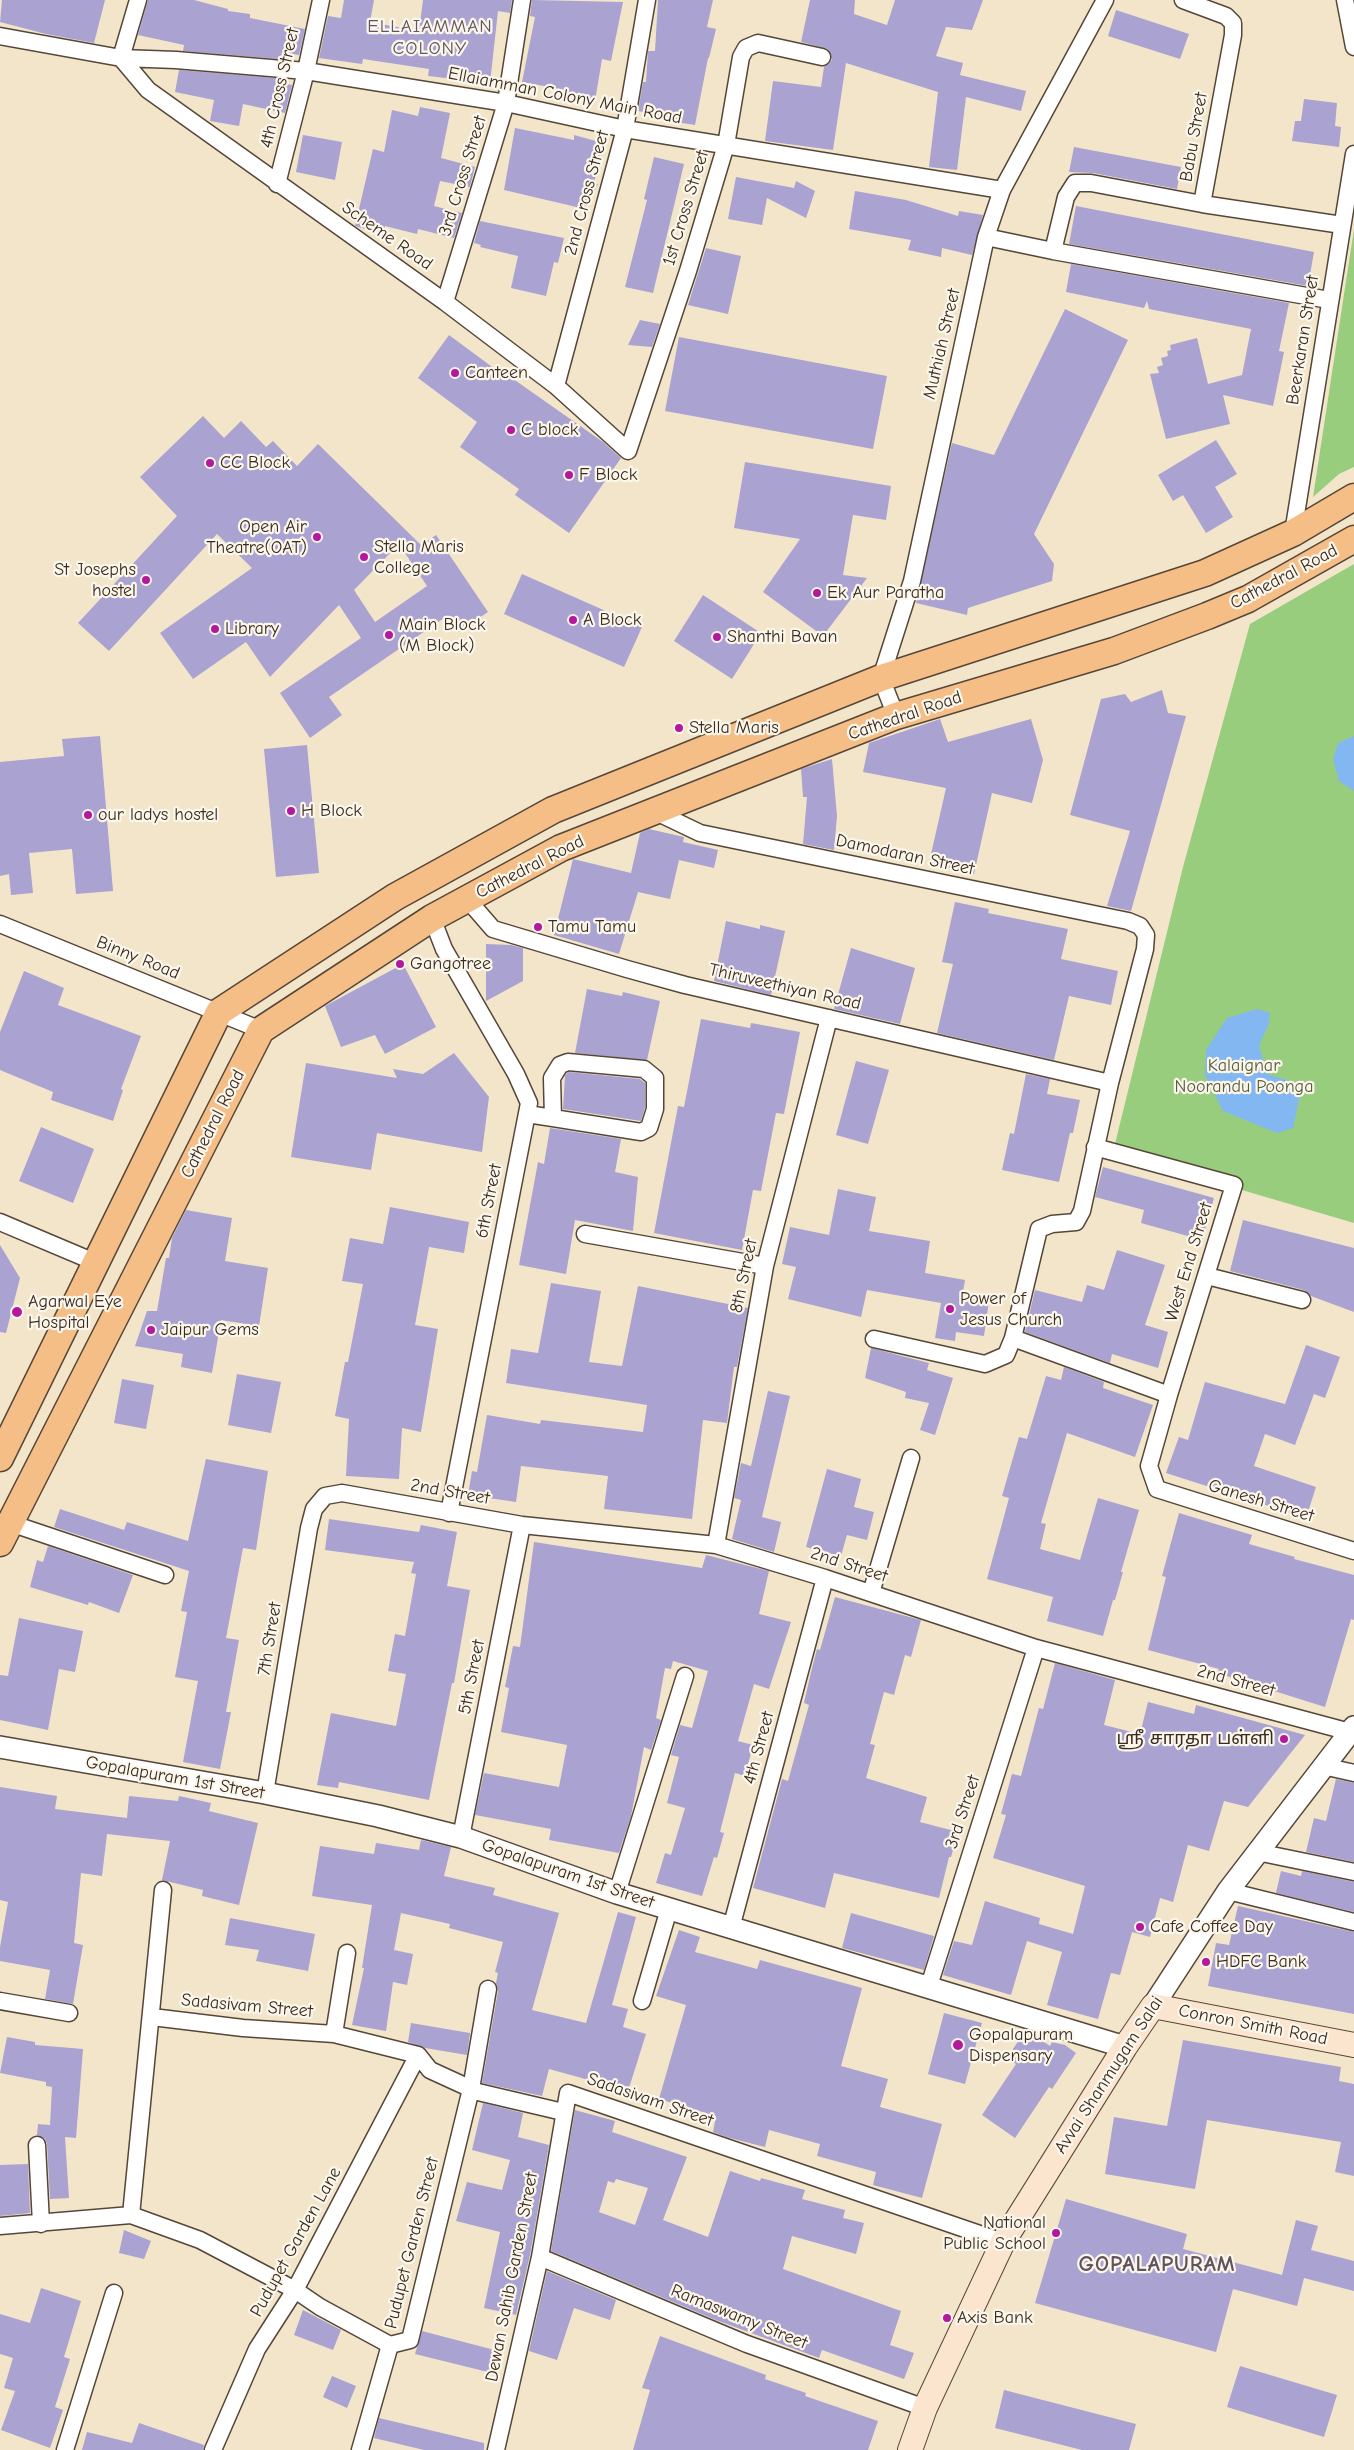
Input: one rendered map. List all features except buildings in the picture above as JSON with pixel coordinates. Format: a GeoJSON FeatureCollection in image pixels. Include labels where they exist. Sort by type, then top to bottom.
{"type":"FeatureCollection","features":[{"type":"Feature","properties":{"kind":"main road","name":"Cathedral Road"},"geometry":{"type":"LineString","coordinates":[[219,1012],[395,897],[553,810],[882,678],[1197,576],[1293,533],[1354,497]]}},
{"type":"Feature","properties":{"kind":"main road","name":"Cathedral Road"},"geometry":{"type":"LineString","coordinates":[[5,1533],[261,1030],[432,918],[561,848],[896,716],[1114,651],[1207,616],[1248,599],[1354,539]]}},
{"type":"Feature","properties":{"kind":"main road"},"geometry":{"type":"LineString","coordinates":[[0,1458],[219,1012]]}},
{"type":"Feature","properties":{"kind":"main road","name":"Conron Smith Road"},"geometry":{"type":"LineString","coordinates":[[1153,2006],[1354,2045]]}},
{"type":"Feature","properties":{"kind":"main road","name":"Avvai Shanmugam Salai"},"geometry":{"type":"LineString","coordinates":[[910,2450],[925,2408],[1002,2242],[1153,2006]]}},
{"type":"Feature","properties":{"kind":"street"},"geometry":{"type":"LineString","coordinates":[[121,58],[138,0]]}},
{"type":"Feature","properties":{"kind":"street","name":"4th Cross Street"},"geometry":{"type":"LineString","coordinates":[[277,184],[306,72],[320,0]]}},
{"type":"Feature","properties":{"kind":"street","name":"3rd Cross Street"},"geometry":{"type":"LineString","coordinates":[[445,302],[506,103],[522,0]]}},
{"type":"Feature","properties":{"kind":"street","name":"Muthiah Street"},"geometry":{"type":"LineString","coordinates":[[882,678],[912,581],[986,237],[1002,190],[1105,0]]}},
{"type":"Feature","properties":{"kind":"street","name":"Babu Street"},"geometry":{"type":"LineString","coordinates":[[1183,0],[1226,16],[1233,23],[1233,36],[1202,204],[1342,225]]}},
{"type":"Feature","properties":{"kind":"street"},"geometry":{"type":"LineString","coordinates":[[1345,0],[1354,47]]}},
{"type":"Feature","properties":{"kind":"street","name":"2nd Cross Street"},"geometry":{"type":"LineString","coordinates":[[556,386],[625,129],[647,4]]}},
{"type":"Feature","properties":{"kind":"street","name":"Ellaiamman Colony Main Road"},"geometry":{"type":"LineString","coordinates":[[0,36],[121,58],[176,60],[306,72],[506,103],[625,129],[1002,190]]}},
{"type":"Feature","properties":{"kind":"street","name":"1st Cross Street"},"geometry":{"type":"LineString","coordinates":[[628,451],[688,271],[726,145],[740,58],[746,48],[758,43],[822,57]]}},
{"type":"Feature","properties":{"kind":"street","name":"Scheme Road"},"geometry":{"type":"LineString","coordinates":[[121,58],[148,90],[277,184],[445,302],[556,386],[628,451]]}},
{"type":"Feature","properties":{"kind":"street","name":"Beerkaran Street"},"geometry":{"type":"LineString","coordinates":[[1293,533],[1354,154]]}},
{"type":"Feature","properties":{"kind":"street"},"geometry":{"type":"LineString","coordinates":[[1054,251],[1066,197],[1075,183],[1091,183],[1202,204]]}},
{"type":"Feature","properties":{"kind":"street"},"geometry":{"type":"LineString","coordinates":[[986,237],[1329,300]]}},
{"type":"Feature","properties":{"kind":"street"},"geometry":{"type":"LineString","coordinates":[[882,678],[896,716]]}},
{"type":"Feature","properties":{"kind":"street","name":"Damodaran Street"},"geometry":{"type":"LineString","coordinates":[[654,812],[700,833],[1128,921],[1140,926],[1146,934],[1146,949],[1110,1083]]}},
{"type":"Feature","properties":{"kind":"street","name":"Thiruveethiyan Road"},"geometry":{"type":"LineString","coordinates":[[466,899],[494,929],[685,985],[1110,1083]]}},
{"type":"Feature","properties":{"kind":"street","name":"6th Street"},"geometry":{"type":"LineString","coordinates":[[432,918],[444,949],[516,1074],[529,1104],[448,1513]]}},
{"type":"Feature","properties":{"kind":"street","name":"Binny Road"},"geometry":{"type":"LineString","coordinates":[[0,924],[261,1030]]}},
{"type":"Feature","properties":{"kind":"street","name":"8th Street"},"geometry":{"type":"LineString","coordinates":[[716,1545],[765,1266],[829,1018]]}},
{"type":"Feature","properties":{"kind":"street"},"geometry":{"type":"LineString","coordinates":[[527,1114],[641,1132],[649,1128],[655,1109],[655,1078],[644,1069],[568,1062],[560,1065],[552,1078],[553,1118]]}},
{"type":"Feature","properties":{"kind":"street"},"geometry":{"type":"LineString","coordinates":[[874,1339],[985,1364],[1006,1355],[1013,1338],[1039,1229],[1052,1224],[1076,1222],[1082,1211],[1110,1083]]}},
{"type":"Feature","properties":{"kind":"street","name":"West End Street"},"geometry":{"type":"LineString","coordinates":[[1095,1147],[1234,1185],[1149,1466],[1157,1489]]}},
{"type":"Feature","properties":{"kind":"street"},"geometry":{"type":"LineString","coordinates":[[0,1222],[97,1263]]}},
{"type":"Feature","properties":{"kind":"street"},"geometry":{"type":"LineString","coordinates":[[585,1234],[765,1266]]}},
{"type":"Feature","properties":{"kind":"street"},"geometry":{"type":"LineString","coordinates":[[1207,1276],[1302,1300]]}},
{"type":"Feature","properties":{"kind":"street"},"geometry":{"type":"LineString","coordinates":[[1013,1338],[1169,1395]]}},
{"type":"Feature","properties":{"kind":"street"},"geometry":{"type":"LineString","coordinates":[[871,1593],[911,1458]]}},
{"type":"Feature","properties":{"kind":"street","name":"Ganesh Street"},"geometry":{"type":"LineString","coordinates":[[1157,1489],[1354,1551]]}},
{"type":"Feature","properties":{"kind":"street","name":"2nd Street"},"geometry":{"type":"LineString","coordinates":[[325,1496],[342,1493],[522,1525],[716,1545],[825,1578],[1036,1648],[1352,1730]]}},
{"type":"Feature","properties":{"kind":"street","name":"7th Street"},"geometry":{"type":"LineString","coordinates":[[265,1794],[309,1528],[314,1509],[325,1496]]}},
{"type":"Feature","properties":{"kind":"street","name":"5th Street"},"geometry":{"type":"LineString","coordinates":[[461,1837],[522,1525]]}},
{"type":"Feature","properties":{"kind":"street"},"geometry":{"type":"LineString","coordinates":[[5,1533],[165,1575]]}},
{"type":"Feature","properties":{"kind":"street","name":"4th Street"},"geometry":{"type":"LineString","coordinates":[[731,1928],[825,1578]]}},
{"type":"Feature","properties":{"kind":"street","name":"3rd Street"},"geometry":{"type":"LineString","coordinates":[[928,1988],[1036,1648]]}},
{"type":"Feature","properties":{"kind":"street"},"geometry":{"type":"LineString","coordinates":[[617,1893],[685,1676]]}},
{"type":"Feature","properties":{"kind":"street","name":"Avvai Shanmugam Salai"},"geometry":{"type":"LineString","coordinates":[[1153,2006],[1228,1891],[1352,1730]]}},
{"type":"Feature","properties":{"kind":"street","name":"Gopalapuram 1st Street"},"geometry":{"type":"LineString","coordinates":[[0,1747],[378,1816],[461,1837],[617,1893],[1125,2047]]}},
{"type":"Feature","properties":{"kind":"street"},"geometry":{"type":"LineString","coordinates":[[1323,1766],[1354,1773]]}},
{"type":"Feature","properties":{"kind":"street"},"geometry":{"type":"LineString","coordinates":[[1257,1852],[1354,1872]]}},
{"type":"Feature","properties":{"kind":"street"},"geometry":{"type":"LineString","coordinates":[[131,2215],[163,1890]]}},
{"type":"Feature","properties":{"kind":"street"},"geometry":{"type":"LineString","coordinates":[[1228,1891],[1354,1922]]}},
{"type":"Feature","properties":{"kind":"street"},"geometry":{"type":"LineString","coordinates":[[642,2001],[669,1909]]}},
{"type":"Feature","properties":{"kind":"street"},"geometry":{"type":"LineString","coordinates":[[334,2034],[347,1953]]}},
{"type":"Feature","properties":{"kind":"street"},"geometry":{"type":"LineString","coordinates":[[471,2090],[488,1988]]}},
{"type":"Feature","properties":{"kind":"street"},"geometry":{"type":"LineString","coordinates":[[0,2001],[69,2013]]}},
{"type":"Feature","properties":{"kind":"street","name":"Sadasivam Street"},"geometry":{"type":"LineString","coordinates":[[152,2017],[243,2028],[334,2034],[418,2055]]}},
{"type":"Feature","properties":{"kind":"street"},"geometry":{"type":"LineString","coordinates":[[418,2055],[430,2070],[471,2090],[564,2112]]}},
{"type":"Feature","properties":{"kind":"street","name":"Pudupet Garden Lane"},"geometry":{"type":"LineString","coordinates":[[213,2450],[257,2349],[296,2290],[418,2055]]}},
{"type":"Feature","properties":{"kind":"street","name":"Pudupet Garden Street"},"geometry":{"type":"LineString","coordinates":[[360,2450],[390,2345],[410,2340],[471,2090]]}},
{"type":"Feature","properties":{"kind":"street","name":"Sadasivam Street"},"geometry":{"type":"LineString","coordinates":[[564,2112],[568,2093],[1002,2242]]}},
{"type":"Feature","properties":{"kind":"street","name":"Dewan Sahib Garden Street"},"geometry":{"type":"LineString","coordinates":[[496,2450],[540,2257],[564,2112]]}},
{"type":"Feature","properties":{"kind":"street"},"geometry":{"type":"LineString","coordinates":[[36,2145],[41,2224]]}},
{"type":"Feature","properties":{"kind":"street"},"geometry":{"type":"LineString","coordinates":[[0,2226],[131,2215],[200,2240],[296,2290],[320,2307],[390,2345]]}},
{"type":"Feature","properties":{"kind":"street","name":"Ramaswamy Street"},"geometry":{"type":"LineString","coordinates":[[540,2257],[747,2344],[925,2408]]}},
{"type":"Feature","properties":{"kind":"street"},"geometry":{"type":"LineString","coordinates":[[65,2450],[114,2293]]}},
{"type":"Feature","properties":{"kind":"green space"},"geometry":{"type":"Polygon","coordinates":[[[1354,229],[1354,467],[1339,474],[1313,497],[1354,229]]]}},
{"type":"Feature","properties":{"kind":"green space","name":"Kalaignar Noorandu Poonga"},"geometry":{"type":"Polygon","coordinates":[[[1354,564],[1354,1223],[1113,1152],[1183,867],[1250,624],[1354,564]]]}},
{"type":"Feature","properties":{"kind":"water"},"geometry":{"type":"Polygon","coordinates":[[[1354,736],[1354,791],[1339,781],[1333,759],[1338,743],[1354,736]]]}},
{"type":"Feature","properties":{"kind":"water"},"geometry":{"type":"Polygon","coordinates":[[[1257,1009],[1270,1013],[1268,1026],[1259,1045],[1267,1074],[1296,1083],[1300,1095],[1293,1128],[1277,1133],[1223,1111],[1205,1075],[1206,1050],[1227,1018],[1257,1009]]]}},
{"type":"Feature","properties":{"kind":"place","name":"Canteen"},"geometry":{"type":"Point","coordinates":[455,373]}},
{"type":"Feature","properties":{"kind":"place","name":"C block"},"geometry":{"type":"Point","coordinates":[511,430]}},
{"type":"Feature","properties":{"kind":"place","name":"CC Block"},"geometry":{"type":"Point","coordinates":[210,463]}},
{"type":"Feature","properties":{"kind":"place","name":"F Block"},"geometry":{"type":"Point","coordinates":[569,475]}},
{"type":"Feature","properties":{"kind":"place","name":"Open Air Theatre(OAT)"},"geometry":{"type":"Point","coordinates":[317,537]}},
{"type":"Feature","properties":{"kind":"place","name":"Stella Maris College"},"geometry":{"type":"Point","coordinates":[364,557]}},
{"type":"Feature","properties":{"kind":"place","name":"St Josephs hostel"},"geometry":{"type":"Point","coordinates":[146,580]}},
{"type":"Feature","properties":{"kind":"place","name":"Ek Aur Paratha"},"geometry":{"type":"Point","coordinates":[817,593]}},
{"type":"Feature","properties":{"kind":"place","name":"A Block"},"geometry":{"type":"Point","coordinates":[573,620]}},
{"type":"Feature","properties":{"kind":"place","name":"Library"},"geometry":{"type":"Point","coordinates":[215,629]}},
{"type":"Feature","properties":{"kind":"place","name":"Main Block (M Block)"},"geometry":{"type":"Point","coordinates":[389,635]}},
{"type":"Feature","properties":{"kind":"place","name":"Shanthi Bavan"},"geometry":{"type":"Point","coordinates":[717,637]}},
{"type":"Feature","properties":{"kind":"place","name":"Stella Maris"},"geometry":{"type":"Point","coordinates":[679,728]}},
{"type":"Feature","properties":{"kind":"place","name":"H Block"},"geometry":{"type":"Point","coordinates":[291,811]}},
{"type":"Feature","properties":{"kind":"place","name":"our ladys hostel"},"geometry":{"type":"Point","coordinates":[88,815]}},
{"type":"Feature","properties":{"kind":"place","name":"Tamu Tamu"},"geometry":{"type":"Point","coordinates":[538,927]}},
{"type":"Feature","properties":{"kind":"place","name":"Gangotree"},"geometry":{"type":"Point","coordinates":[400,964]}},
{"type":"Feature","properties":{"kind":"place","name":"Power of Jesus Church"},"geometry":{"type":"Point","coordinates":[950,1309]}},
{"type":"Feature","properties":{"kind":"place","name":"Agarwal Eye Hospital"},"geometry":{"type":"Point","coordinates":[17,1312]}},
{"type":"Feature","properties":{"kind":"place","name":"Jaipur Gems"},"geometry":{"type":"Point","coordinates":[151,1330]}},
{"type":"Feature","properties":{"kind":"place","name":"ஸ்ரீ சாரதா பள்ளி"},"geometry":{"type":"Point","coordinates":[1284,1739]}},
{"type":"Feature","properties":{"kind":"place","name":"Cafe Coffee Day"},"geometry":{"type":"Point","coordinates":[1140,1927]}},
{"type":"Feature","properties":{"kind":"place","name":"HDFC Bank"},"geometry":{"type":"Point","coordinates":[1206,1962]}},
{"type":"Feature","properties":{"kind":"place","name":"Gopalapuram Dispensary"},"geometry":{"type":"Point","coordinates":[958,2045]}},
{"type":"Feature","properties":{"kind":"place","name":"National Public School"},"geometry":{"type":"Point","coordinates":[1056,2233]}},
{"type":"Feature","properties":{"kind":"place","name":"Axis Bank"},"geometry":{"type":"Point","coordinates":[947,2318]}},
{"type":"Feature","properties":{"kind":"district","name":"ELLAIAMMAN COLONY"},"geometry":{"type":"Point","coordinates":[430,38]}},
{"type":"Feature","properties":{"kind":"district","name":"GOPALAPURAM"},"geometry":{"type":"Point","coordinates":[1157,2265]}}]}
